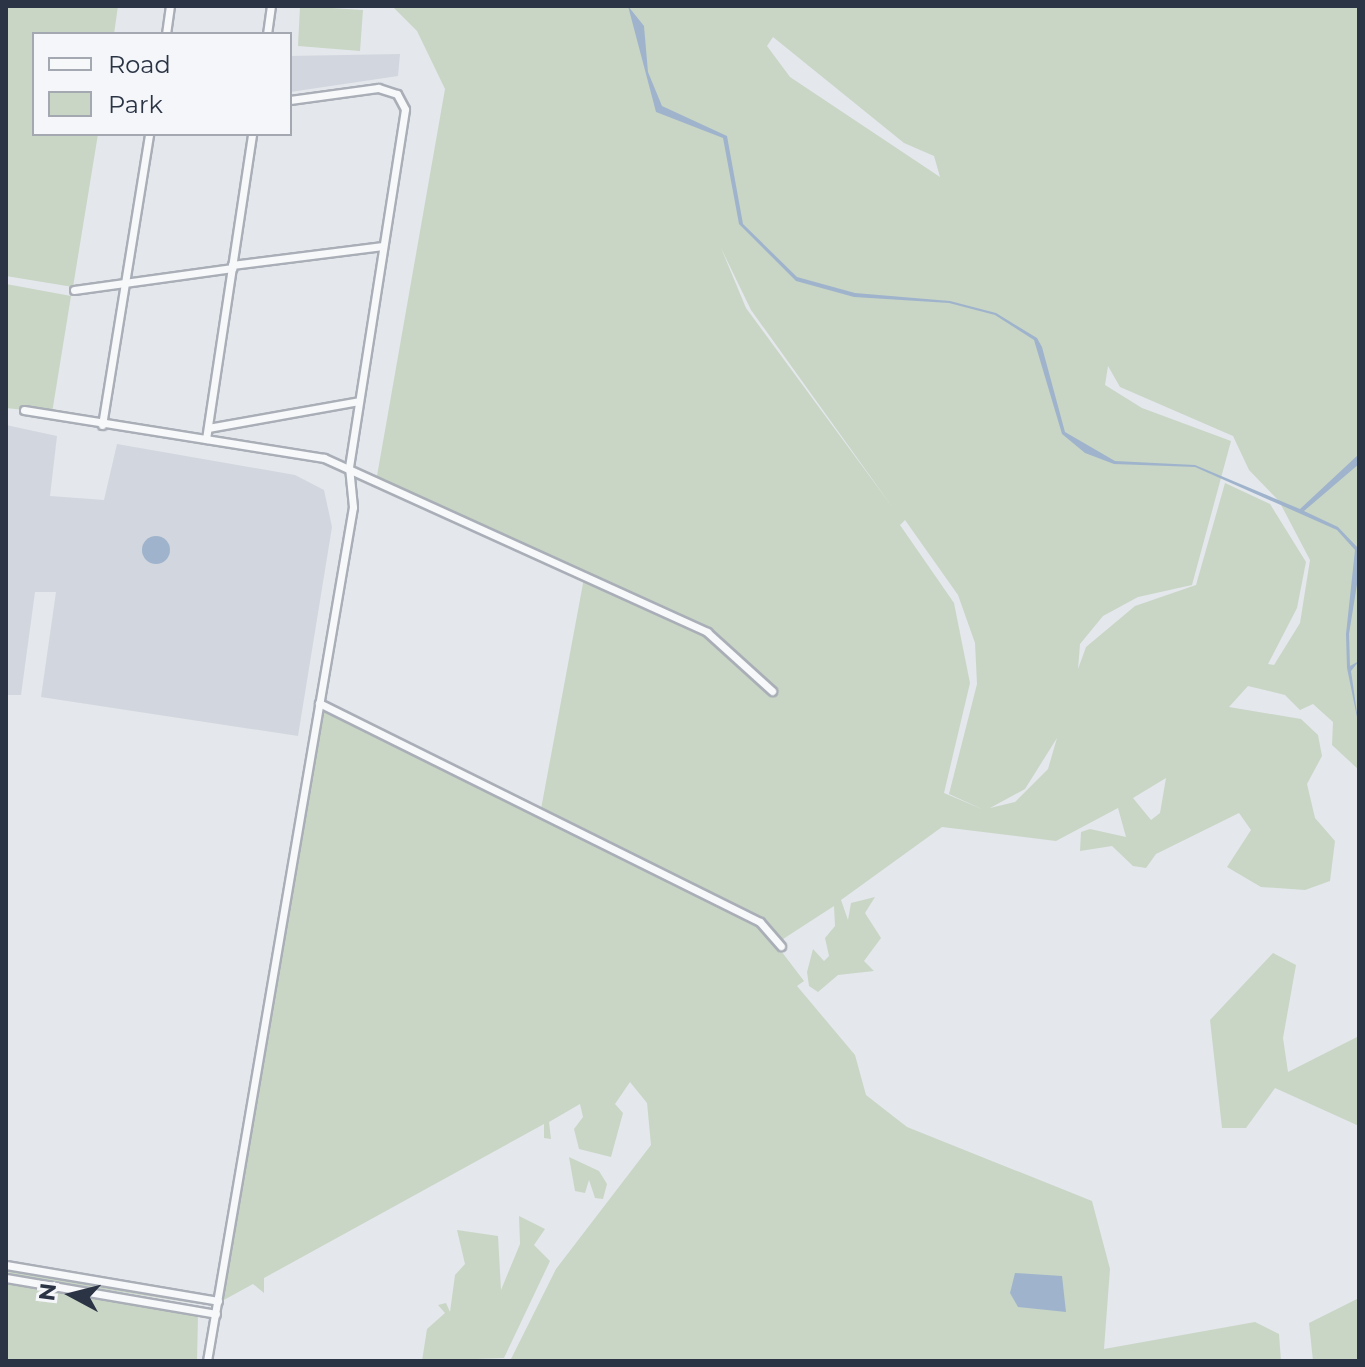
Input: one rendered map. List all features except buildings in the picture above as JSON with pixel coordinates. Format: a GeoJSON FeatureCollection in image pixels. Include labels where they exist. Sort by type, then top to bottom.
{"type":"FeatureCollection","features":[{"type":"Feature","properties":{"kind":"street"},"geometry":{"type":"LineString","coordinates":[[166,32],[170,6]]}},
{"type":"Feature","properties":{"kind":"street"},"geometry":{"type":"LineString","coordinates":[[267,32],[271,6]]}},
{"type":"Feature","properties":{"kind":"street"},"geometry":{"type":"LineString","coordinates":[[207,1361],[353,507],[349,467],[404,102],[378,88],[292,100]]}},
{"type":"Feature","properties":{"kind":"street"},"geometry":{"type":"LineString","coordinates":[[102,425],[149,136]]}},
{"type":"Feature","properties":{"kind":"street"},"geometry":{"type":"LineString","coordinates":[[206,439],[252,136]]}},
{"type":"Feature","properties":{"kind":"street"},"geometry":{"type":"LineString","coordinates":[[74,290],[383,246]]}},
{"type":"Feature","properties":{"kind":"street"},"geometry":{"type":"LineString","coordinates":[[208,428],[359,401]]}},
{"type":"Feature","properties":{"kind":"street"},"geometry":{"type":"LineString","coordinates":[[24,410],[102,425],[206,439],[349,467],[707,632],[772,691]]}},
{"type":"Feature","properties":{"kind":"street"},"geometry":{"type":"LineString","coordinates":[[319,703],[760,922],[781,946]]}},
{"type":"Feature","properties":{"kind":"street"},"geometry":{"type":"LineString","coordinates":[[6,1265],[218,1301]]}},
{"type":"Feature","properties":{"kind":"street"},"geometry":{"type":"LineString","coordinates":[[6,1278],[216,1314]]}},
{"type":"Feature","properties":{"kind":"shaded area"},"geometry":{"type":"Polygon","coordinates":[[[400,54],[398,76],[292,92],[292,56],[400,54]]]}},
{"type":"Feature","properties":{"kind":"shaded area"},"geometry":{"type":"Polygon","coordinates":[[[6,425],[57,436],[50,496],[104,500],[117,444],[295,475],[324,490],[332,527],[298,736],[41,697],[56,592],[35,592],[21,695],[6,695],[6,425]]]}},
{"type":"Feature","properties":{"kind":"green space"},"geometry":{"type":"Polygon","coordinates":[[[6,6],[118,6],[114,32],[32,32],[32,136],[98,136],[73,287],[6,276],[6,6]]]}},
{"type":"Feature","properties":{"kind":"green space"},"geometry":{"type":"Polygon","coordinates":[[[300,6],[363,10],[360,51],[298,46],[300,6]]]}},
{"type":"Feature","properties":{"kind":"green space"},"geometry":{"type":"Polygon","coordinates":[[[392,6],[1359,6],[1359,770],[1332,745],[1333,722],[1313,704],[1300,710],[1285,695],[1248,686],[1229,707],[1301,719],[1318,735],[1322,756],[1307,784],[1315,818],[1335,841],[1330,881],[1305,890],[1261,887],[1227,867],[1251,830],[1239,813],[1156,854],[1146,868],[1133,866],[1112,846],[1080,851],[1081,832],[1090,829],[1126,837],[1118,808],[1056,841],[942,827],[841,900],[848,920],[851,903],[875,897],[865,913],[881,938],[864,961],[874,971],[838,975],[818,992],[809,986],[807,972],[813,949],[824,961],[829,956],[825,938],[835,926],[834,906],[780,941],[760,919],[541,809],[584,578],[694,628],[774,696],[778,691],[708,628],[377,476],[445,89],[417,31],[392,6]],[[773,37],[767,46],[790,77],[940,177],[934,156],[904,143],[773,37]],[[721,248],[746,308],[893,508],[751,310],[721,248]],[[1108,366],[1105,385],[1142,408],[1231,441],[1192,585],[1138,597],[1103,616],[1080,644],[1078,669],[1086,647],[1135,606],[1196,585],[1225,483],[1270,504],[1306,562],[1297,608],[1268,664],[1274,665],[1300,623],[1310,560],[1279,501],[1249,470],[1233,436],[1120,387],[1108,366]],[[905,520],[900,525],[954,603],[970,683],[944,793],[984,810],[949,794],[977,684],[975,643],[958,595],[905,520]],[[1057,738],[1025,789],[990,808],[1015,802],[1048,769],[1057,738]],[[1166,778],[1133,798],[1151,820],[1160,813],[1166,778]]]}},
{"type":"Feature","properties":{"kind":"green space"},"geometry":{"type":"Polygon","coordinates":[[[6,284],[71,296],[52,413],[6,408],[6,284]]]}},
{"type":"Feature","properties":{"kind":"green space"},"geometry":{"type":"Polygon","coordinates":[[[322,708],[762,926],[804,981],[797,986],[855,1055],[866,1095],[907,1127],[1092,1201],[1110,1269],[1104,1349],[1255,1322],[1279,1334],[1281,1361],[510,1361],[556,1269],[651,1145],[647,1103],[630,1082],[615,1104],[623,1113],[611,1157],[579,1149],[574,1129],[583,1117],[580,1104],[549,1122],[551,1139],[544,1138],[544,1124],[264,1278],[264,1293],[253,1284],[222,1301],[322,708]]]}},
{"type":"Feature","properties":{"kind":"green space"},"geometry":{"type":"Polygon","coordinates":[[[1273,953],[1296,965],[1283,1038],[1288,1072],[1359,1036],[1359,1126],[1275,1088],[1246,1128],[1222,1128],[1210,1020],[1273,953]]]}},
{"type":"Feature","properties":{"kind":"green space"},"geometry":{"type":"Polygon","coordinates":[[[569,1157],[599,1171],[607,1184],[603,1199],[595,1198],[589,1180],[585,1193],[575,1191],[569,1157]]]}},
{"type":"Feature","properties":{"kind":"green space"},"geometry":{"type":"Polygon","coordinates":[[[519,1216],[545,1229],[534,1245],[550,1261],[504,1358],[422,1361],[427,1329],[445,1313],[438,1305],[446,1303],[450,1312],[455,1275],[465,1264],[457,1230],[498,1236],[501,1290],[520,1244],[519,1216]]]}},
{"type":"Feature","properties":{"kind":"green space"},"geometry":{"type":"Polygon","coordinates":[[[6,1270],[197,1302],[199,1304],[6,1274],[6,1270]]]}},
{"type":"Feature","properties":{"kind":"green space"},"geometry":{"type":"Polygon","coordinates":[[[6,1281],[198,1314],[197,1361],[6,1361],[6,1281]]]}},
{"type":"Feature","properties":{"kind":"green space"},"geometry":{"type":"Polygon","coordinates":[[[1359,1298],[1359,1361],[1313,1361],[1309,1323],[1359,1298]]]}},
{"type":"Feature","properties":{"kind":"water"},"geometry":{"type":"Polygon","coordinates":[[[628,6],[644,26],[648,72],[662,106],[727,136],[743,224],[797,277],[855,293],[950,301],[996,313],[1037,338],[1065,432],[1115,461],[1195,465],[1300,509],[1359,454],[1359,464],[1304,511],[1338,527],[1358,548],[1359,572],[1349,634],[1350,666],[1359,661],[1351,671],[1359,727],[1347,668],[1346,634],[1355,550],[1337,530],[1195,467],[1114,464],[1085,453],[1062,434],[1034,340],[995,315],[949,303],[854,297],[796,281],[739,224],[723,138],[656,112],[628,6]]]}},
{"type":"Feature","properties":{"kind":"water"},"geometry":{"type":"Polygon","coordinates":[[[156,536],[166,540],[170,550],[166,560],[156,564],[146,560],[142,550],[146,540],[156,536]]]}},
{"type":"Feature","properties":{"kind":"water"},"geometry":{"type":"Polygon","coordinates":[[[1015,1273],[1062,1276],[1066,1312],[1018,1307],[1010,1293],[1015,1273]]]}}]}
